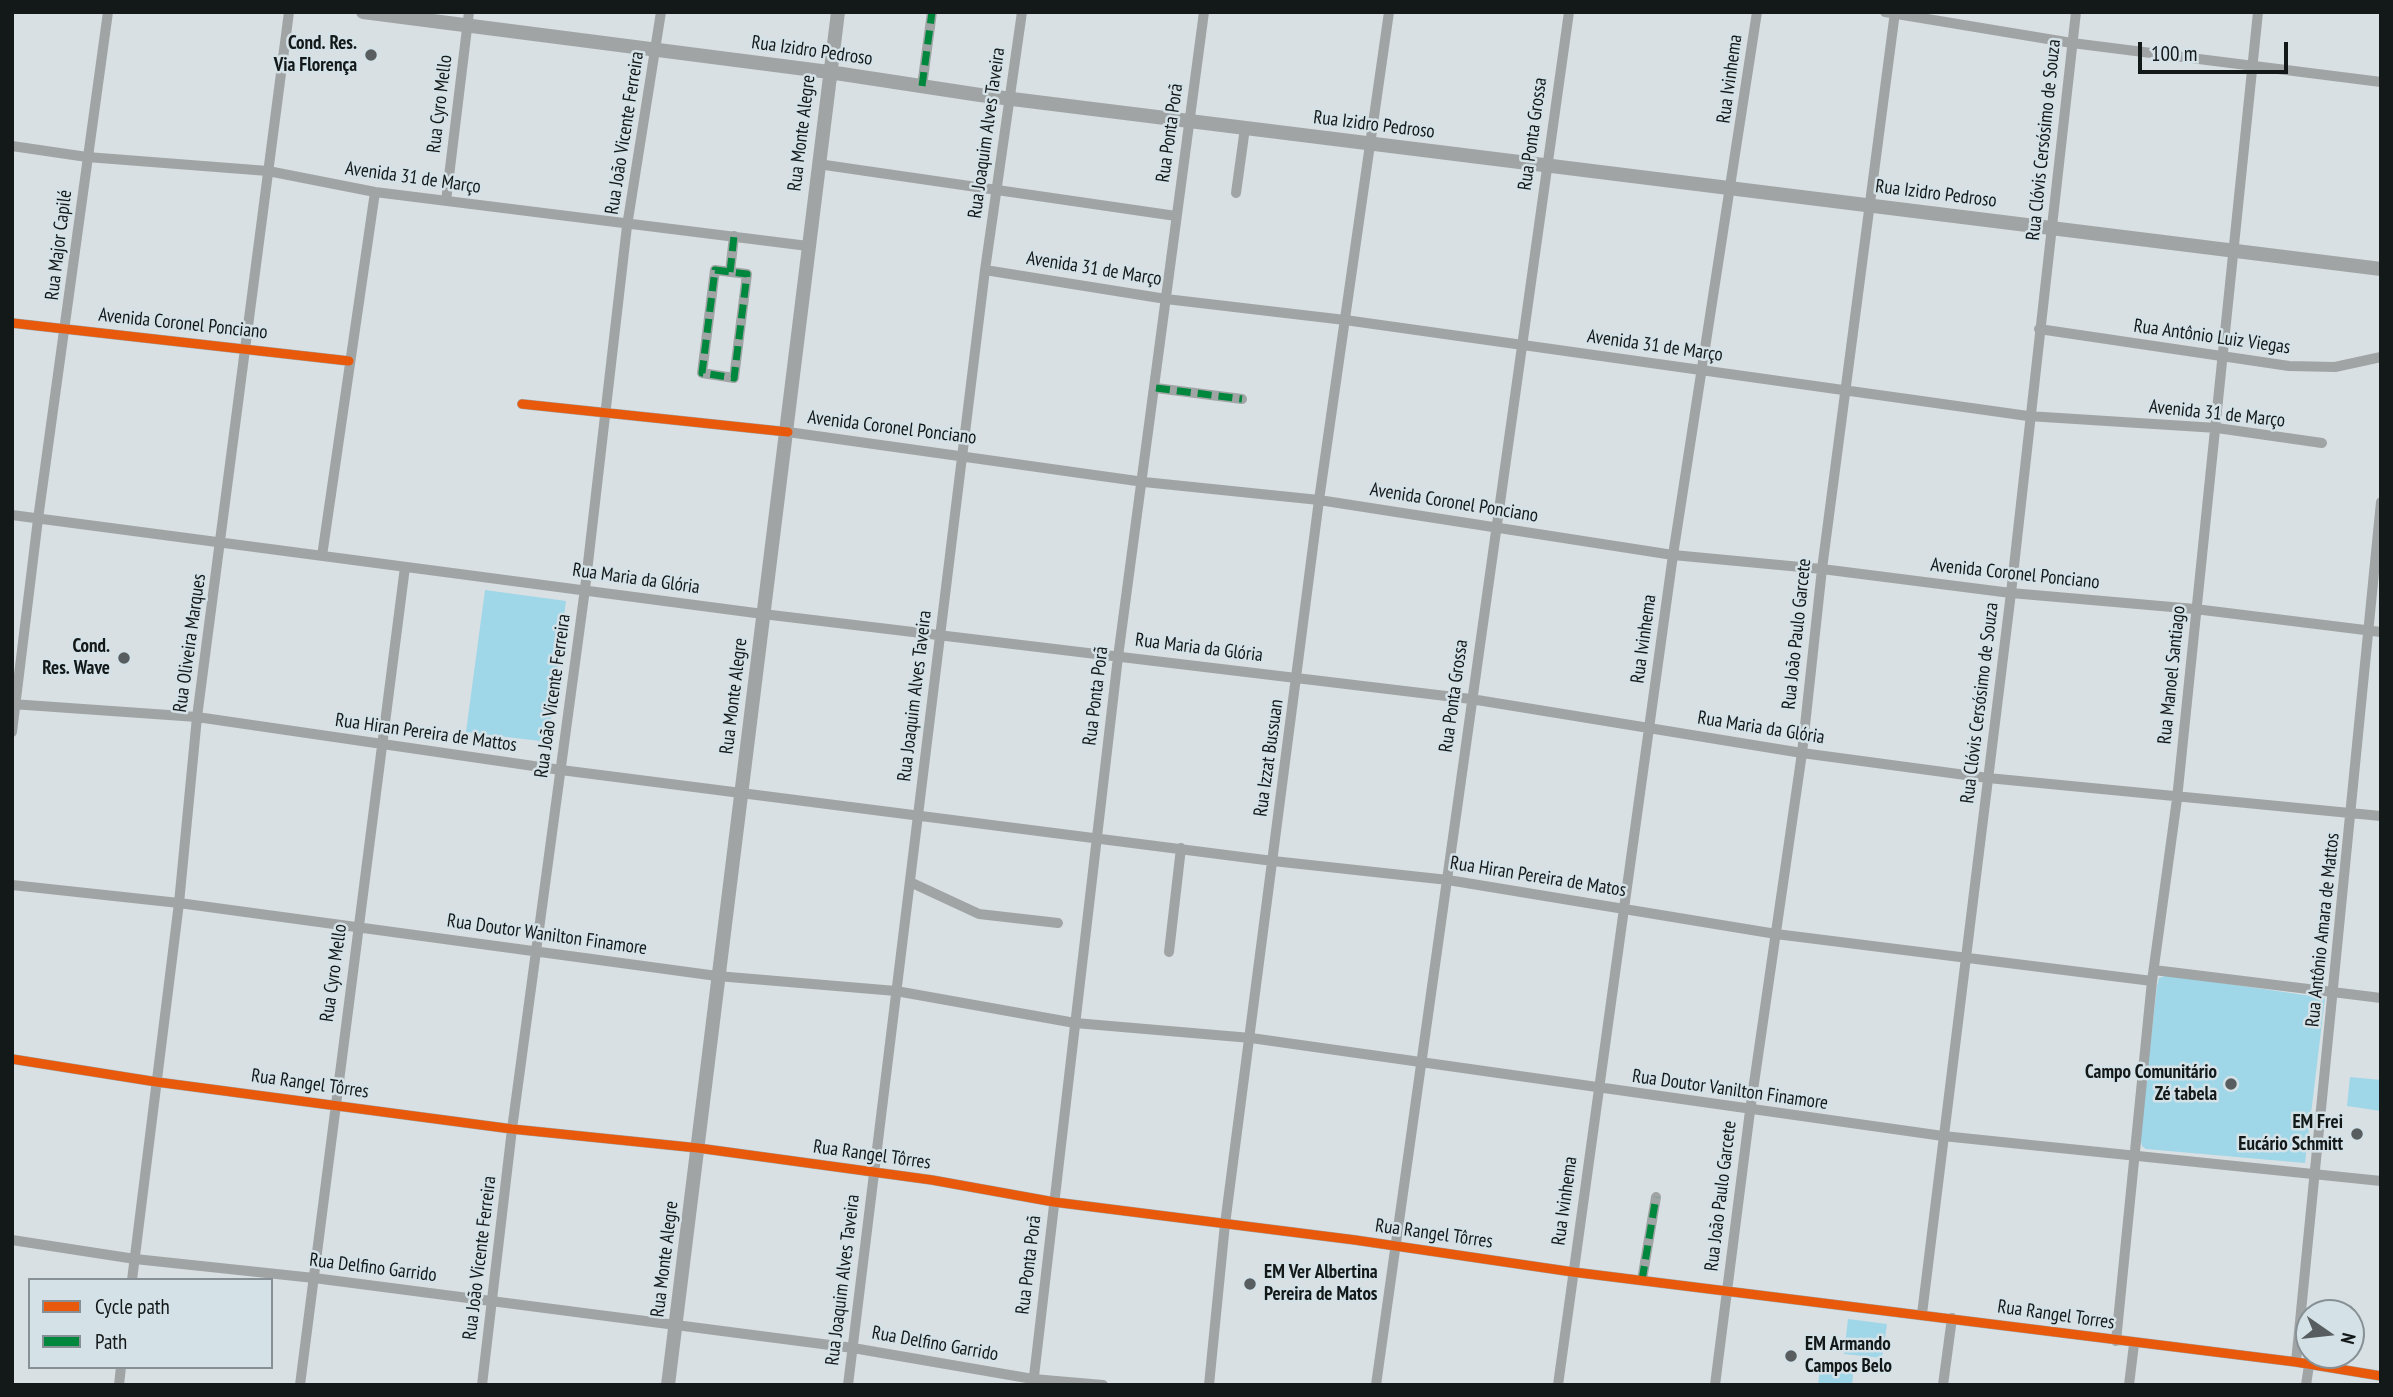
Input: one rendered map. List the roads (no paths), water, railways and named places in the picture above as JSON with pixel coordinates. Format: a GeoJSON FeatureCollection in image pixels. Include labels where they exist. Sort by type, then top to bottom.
{"type":"FeatureCollection","features":[{"type":"Feature","properties":{"kind":"street","name":"Rua Major Capilé"},"geometry":{"type":"LineString","coordinates":[[12,732],[38,519],[108,12]]}},
{"type":"Feature","properties":{"kind":"street","name":"Rua Oliveira Marques"},"geometry":{"type":"LineString","coordinates":[[132,1278],[178,903],[197,717],[289,12]]}},
{"type":"Feature","properties":{"kind":"street","name":"Rua Izidro Pedroso"},"geometry":{"type":"LineString","coordinates":[[363,12],[469,18],[656,50],[1010,99],[2381,269]]}},
{"type":"Feature","properties":{"kind":"street","name":"Rua João Vicente Ferreira"},"geometry":{"type":"LineString","coordinates":[[482,1385],[512,1129],[585,590],[627,226],[661,12]]}},
{"type":"Feature","properties":{"kind":"street","name":"Rua Monte Alegre"},"geometry":{"type":"LineString","coordinates":[[668,1385],[838,12]]}},
{"type":"Feature","properties":{"kind":"street"},"geometry":{"type":"LineString","coordinates":[[922,86],[932,12]]}},
{"type":"Feature","properties":{"kind":"street","name":"Rua Joaquim Alves Taveira"},"geometry":{"type":"LineString","coordinates":[[848,1385],[985,270],[1022,12]]}},
{"type":"Feature","properties":{"kind":"street","name":"Rua Ponta Porã"},"geometry":{"type":"LineString","coordinates":[[1033,1382],[1118,656],[1144,482],[1204,12]]}},
{"type":"Feature","properties":{"kind":"street","name":"Rua Izzat Bussuan"},"geometry":{"type":"LineString","coordinates":[[1209,1385],[1225,1224],[1319,500],[1389,12]]}},
{"type":"Feature","properties":{"kind":"street","name":"Rua Ponta Grossa"},"geometry":{"type":"LineString","coordinates":[[1376,1385],[1569,12]]}},
{"type":"Feature","properties":{"kind":"street","name":"Rua Ivinhema"},"geometry":{"type":"LineString","coordinates":[[1558,1385],[1673,555],[1757,12]]}},
{"type":"Feature","properties":{"kind":"street"},"geometry":{"type":"LineString","coordinates":[[1885,12],[2072,43],[2381,82]]}},
{"type":"Feature","properties":{"kind":"street","name":"Rua Clóvis Cersósimo de Souza"},"geometry":{"type":"LineString","coordinates":[[1922,1314],[2011,593],[2028,416],[2076,12]]}},
{"type":"Feature","properties":{"kind":"street","name":"Rua Manoel Santiago"},"geometry":{"type":"LineString","coordinates":[[2116,1341],[2133,1155],[2153,976],[2177,799],[2195,609],[2217,428],[2232,251],[2258,12]]}},
{"type":"Feature","properties":{"kind":"street","name":"Rua João Paulo Garcete"},"geometry":{"type":"LineString","coordinates":[[1715,1385],[1750,1111],[1802,752],[1822,569],[1872,206],[1895,13]]}},
{"type":"Feature","properties":{"kind":"street","name":"Rua Cyro Mello"},"geometry":{"type":"LineString","coordinates":[[446,201],[469,18]]}},
{"type":"Feature","properties":{"kind":"street"},"geometry":{"type":"LineString","coordinates":[[1236,193],[1245,128]]}},
{"type":"Feature","properties":{"kind":"street","name":"Avenida 31 de Março"},"geometry":{"type":"LineString","coordinates":[[12,146],[87,157],[268,172],[375,192],[627,226],[808,246]]}},
{"type":"Feature","properties":{"kind":"street"},"geometry":{"type":"LineString","coordinates":[[818,164],[1176,215]]}},
{"type":"Feature","properties":{"kind":"street"},"geometry":{"type":"LineString","coordinates":[[323,556],[375,192]]}},
{"type":"Feature","properties":{"kind":"street"},"geometry":{"type":"LineString","coordinates":[[730,272],[734,236]]}},
{"type":"Feature","properties":{"kind":"street"},"geometry":{"type":"LineString","coordinates":[[715,270],[730,272],[747,274],[734,378],[702,373],[715,270]]}},
{"type":"Feature","properties":{"kind":"street","name":"Avenida 31 de Março"},"geometry":{"type":"LineString","coordinates":[[985,270],[1166,299],[1345,320],[2028,416],[2217,428],[2322,443]]}},
{"type":"Feature","properties":{"kind":"street","name":"Avenida Coronel Ponciano"},"geometry":{"type":"LineString","coordinates":[[12,323],[349,361]]}},
{"type":"Feature","properties":{"kind":"street","name":"Rua Antônio Luiz Viegas"},"geometry":{"type":"LineString","coordinates":[[2039,329],[2289,366],[2335,367],[2381,357]]}},
{"type":"Feature","properties":{"kind":"street"},"geometry":{"type":"LineString","coordinates":[[1156,388],[1242,399]]}},
{"type":"Feature","properties":{"kind":"street","name":"Avenida Coronel Ponciano"},"geometry":{"type":"LineString","coordinates":[[522,404],[788,432],[962,454],[1144,482],[1319,500],[1673,555],[1822,569],[2011,593],[2195,609],[2375,631]]}},
{"type":"Feature","properties":{"kind":"street","name":"Rua Antônio Amara de Mattos"},"geometry":{"type":"LineString","coordinates":[[2302,1299],[2352,813],[2375,631],[2381,502]]}},
{"type":"Feature","properties":{"kind":"street","name":"Rua Maria da Glória"},"geometry":{"type":"LineString","coordinates":[[12,515],[763,614],[1471,699],[1802,752],[1988,778],[2177,799],[2381,816]]}},
{"type":"Feature","properties":{"kind":"street","name":"Rua Cyro Mello"},"geometry":{"type":"LineString","coordinates":[[300,1385],[405,567]]}},
{"type":"Feature","properties":{"kind":"street","name":"Rua Hiran Pereira de Mattos"},"geometry":{"type":"LineString","coordinates":[[14,704],[197,717],[561,770],[917,814]]}},
{"type":"Feature","properties":{"kind":"street","name":"Rua Hiran Pereira de Matos"},"geometry":{"type":"LineString","coordinates":[[917,814],[1273,861],[1448,880],[1776,934],[2153,976],[2381,998]]}},
{"type":"Feature","properties":{"kind":"street"},"geometry":{"type":"LineString","coordinates":[[1169,952],[1181,848]]}},
{"type":"Feature","properties":{"kind":"street"},"geometry":{"type":"LineString","coordinates":[[910,882],[979,914],[1058,923]]}},
{"type":"Feature","properties":{"kind":"street","name":"Rua Doutor Wanilton Finamore"},"geometry":{"type":"LineString","coordinates":[[12,885],[358,926],[717,976],[896,991],[1075,1023]]}},
{"type":"Feature","properties":{"kind":"street","name":"Rua Doutor Vanilton Finamore"},"geometry":{"type":"LineString","coordinates":[[1075,1023],[1251,1038],[1750,1111],[1943,1136],[2381,1181]]}},
{"type":"Feature","properties":{"kind":"street","name":"Rua Rangel Tôrres"},"geometry":{"type":"LineString","coordinates":[[12,1059],[157,1082],[512,1129],[698,1149],[1054,1202],[1396,1245],[1573,1272],[1727,1289]]}},
{"type":"Feature","properties":{"kind":"street"},"geometry":{"type":"LineString","coordinates":[[1642,1280],[1656,1197]]}},
{"type":"Feature","properties":{"kind":"street","name":"Rua Delfino Garrido"},"geometry":{"type":"LineString","coordinates":[[12,1240],[135,1259],[314,1278],[853,1348],[1033,1382],[1103,1385]]}},
{"type":"Feature","properties":{"kind":"street","name":"Rua Rangel Torres"},"geometry":{"type":"LineString","coordinates":[[1727,1289],[2134,1344],[2295,1362]]}},
{"type":"Feature","properties":{"kind":"street"},"geometry":{"type":"LineString","coordinates":[[1943,1385],[1952,1318]]}},
{"type":"Feature","properties":{"kind":"street"},"geometry":{"type":"LineString","coordinates":[[2129,1385],[2134,1344]]}},
{"type":"Feature","properties":{"kind":"street","name":"Rua Rangel Torres"},"geometry":{"type":"LineString","coordinates":[[2335,1369],[2381,1376]]}},
{"type":"Feature","properties":{"kind":"place","name":"Cond. Res. Via Florença"},"geometry":{"type":"Point","coordinates":[371,55]}},
{"type":"Feature","properties":{"kind":"place","name":"Cond. Res. Wave"},"geometry":{"type":"Point","coordinates":[124,658]}},
{"type":"Feature","properties":{"kind":"place","name":"Campo Comunitário Zé tabela"},"geometry":{"type":"Point","coordinates":[2231,1084]}},
{"type":"Feature","properties":{"kind":"place","name":"EM Frei Eucário Schmitt"},"geometry":{"type":"Point","coordinates":[2357,1134]}},
{"type":"Feature","properties":{"kind":"place","name":"EM Ver Albertina Pereira de Matos"},"geometry":{"type":"Point","coordinates":[1250,1284]}},
{"type":"Feature","properties":{"kind":"place","name":"EM Armando Campos Belo"},"geometry":{"type":"Point","coordinates":[1791,1356]}}]}
